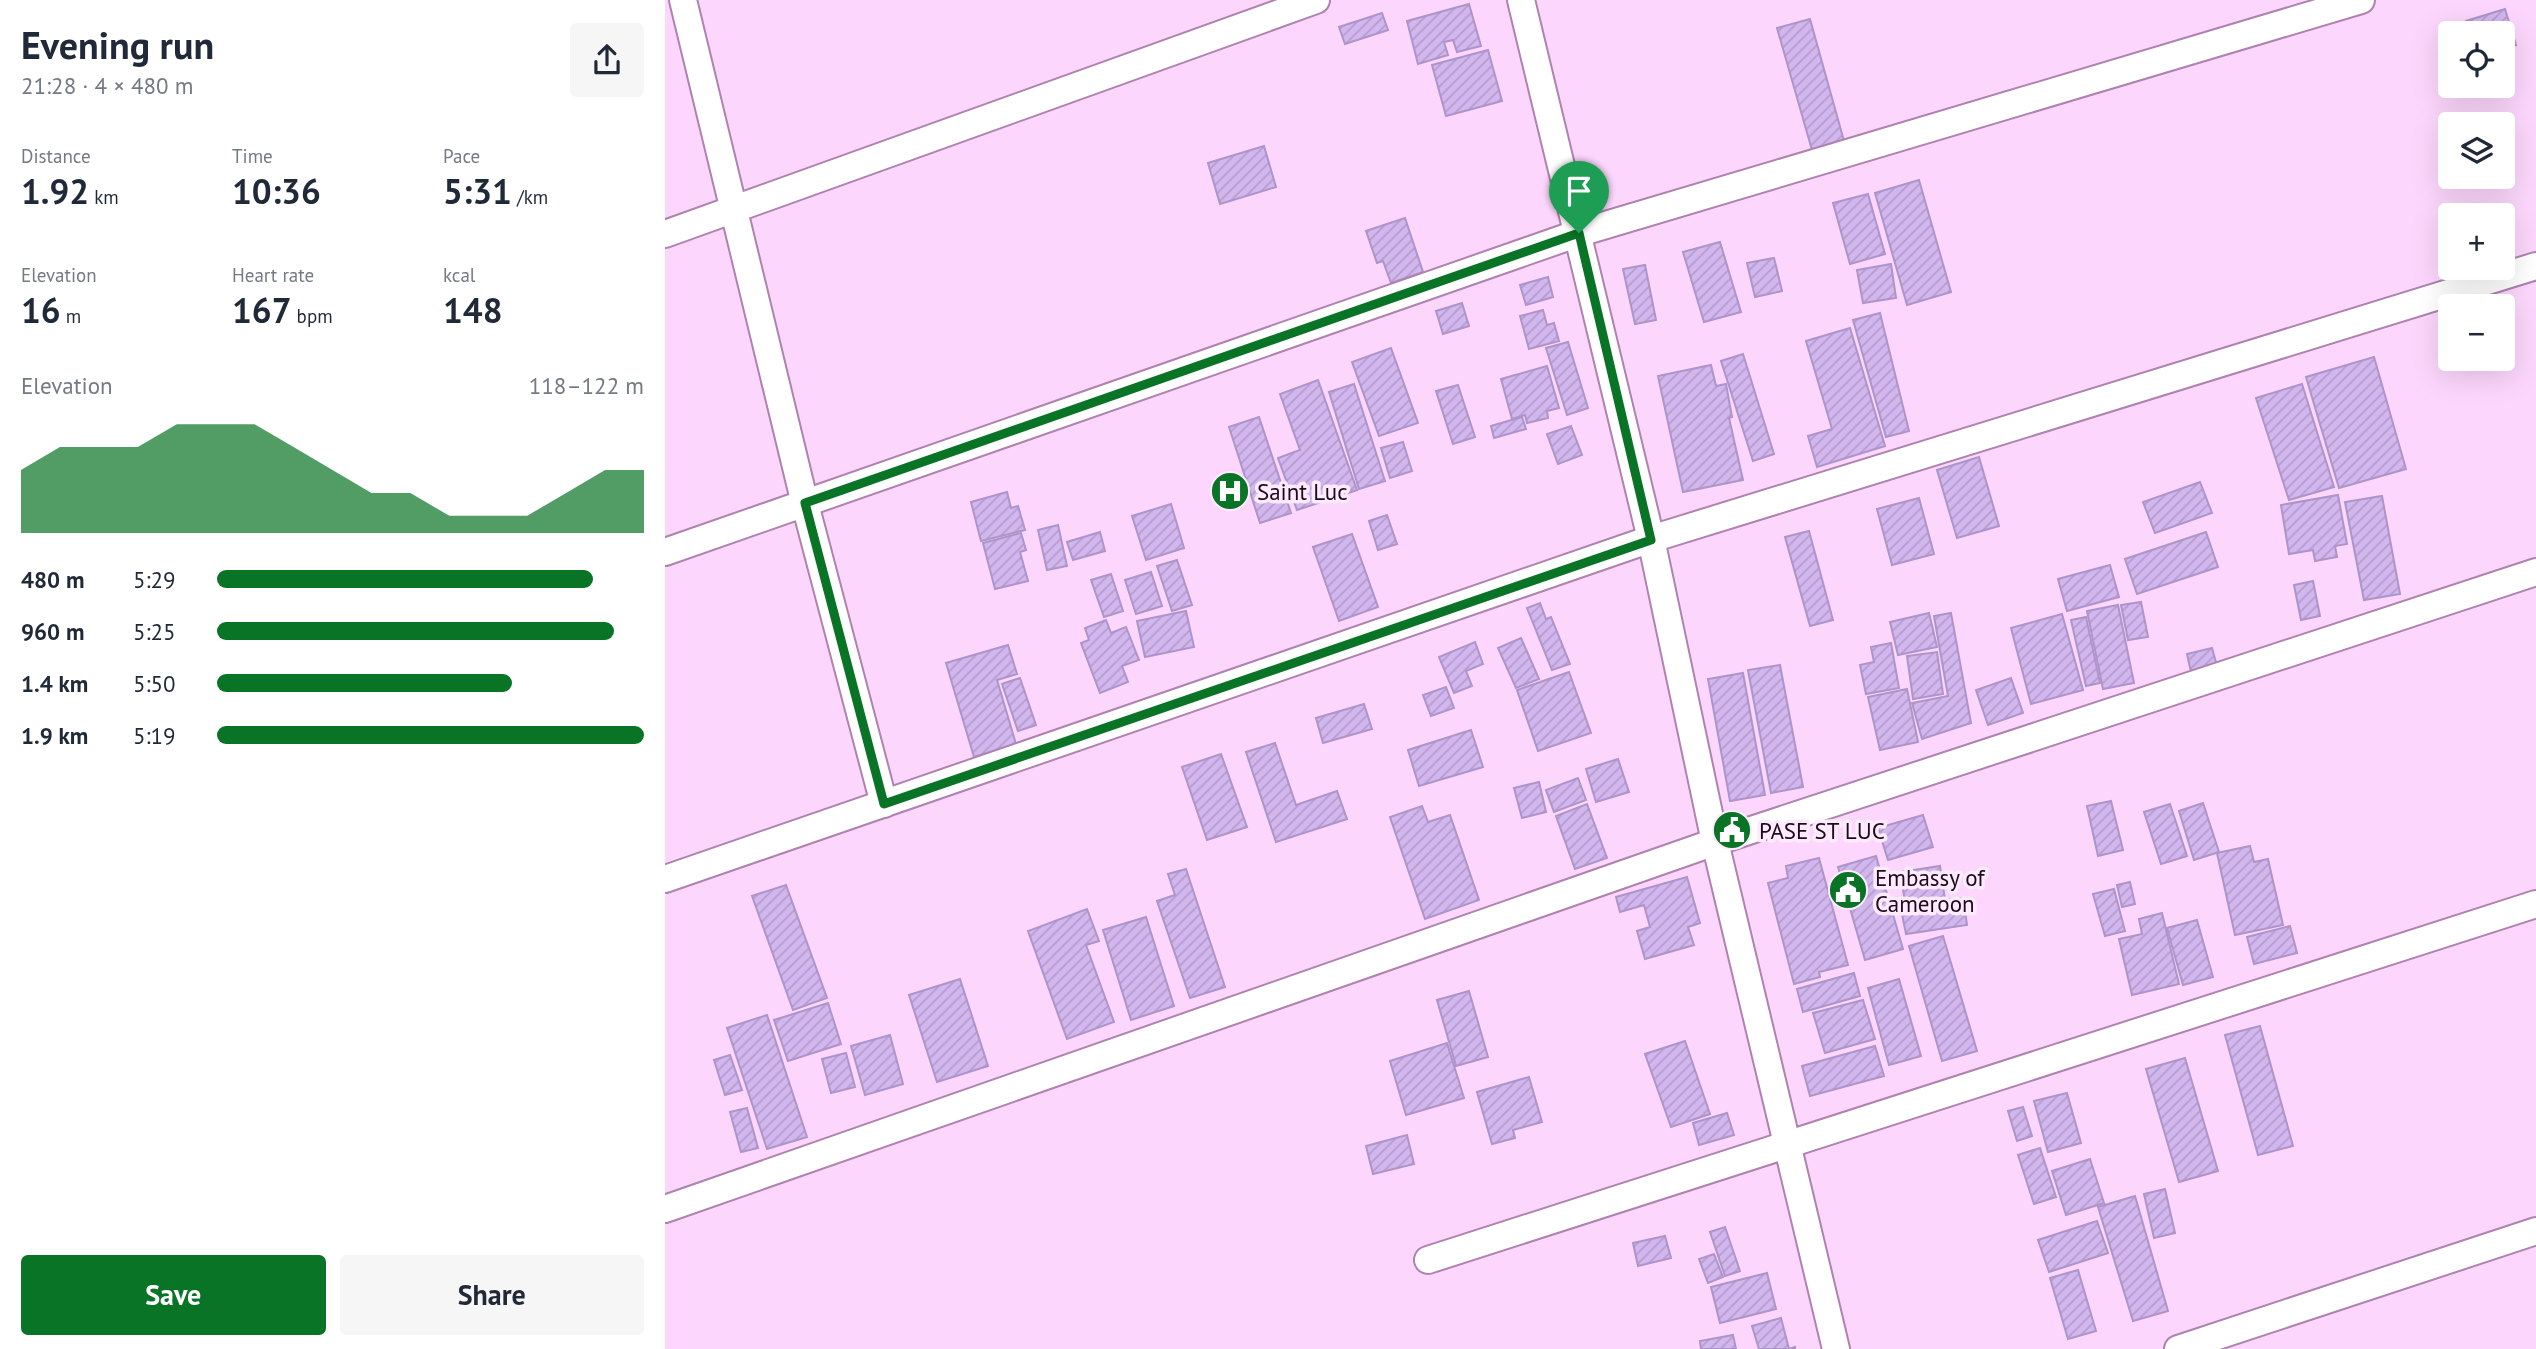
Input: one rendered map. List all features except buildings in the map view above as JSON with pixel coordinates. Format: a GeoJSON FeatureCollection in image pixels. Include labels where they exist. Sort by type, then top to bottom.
{"type":"FeatureCollection","features":[{"type":"Feature","properties":{"kind":"street"},"geometry":{"type":"LineString","coordinates":[[683,0],[736,209],[805,503],[884,804]]}},
{"type":"Feature","properties":{"kind":"street"},"geometry":{"type":"LineString","coordinates":[[665,234],[1316,0]]}},
{"type":"Feature","properties":{"kind":"street"},"geometry":{"type":"LineString","coordinates":[[1521,0],[1651,540],[1715,842],[1836,1349]]}},
{"type":"Feature","properties":{"kind":"street"},"geometry":{"type":"LineString","coordinates":[[665,552],[1579,233],[2361,0]]}},
{"type":"Feature","properties":{"kind":"street"},"geometry":{"type":"LineString","coordinates":[[665,879],[1651,540],[2536,266]]}},
{"type":"Feature","properties":{"kind":"street"},"geometry":{"type":"LineString","coordinates":[[665,1209],[1715,842],[2536,572]]}},
{"type":"Feature","properties":{"kind":"street"},"geometry":{"type":"LineString","coordinates":[[1428,1260],[2536,904]]}},
{"type":"Feature","properties":{"kind":"street"},"geometry":{"type":"LineString","coordinates":[[2178,1349],[2536,1231]]}},
{"type":"Feature","properties":{"kind":"place","name":"Saint Luc"},"geometry":{"type":"Point","coordinates":[1230,491]}},
{"type":"Feature","properties":{"kind":"place","name":"PASE ST LUC"},"geometry":{"type":"Point","coordinates":[1732,830]}},
{"type":"Feature","properties":{"kind":"place","name":"Embassy of Cameroon"},"geometry":{"type":"Point","coordinates":[1848,890]}},
{"type":"Feature","properties":{"kind":"route"},"geometry":{"type":"LineString","coordinates":[[1579,233],[1651,540],[884,804],[805,503],[1579,233]]}}]}
